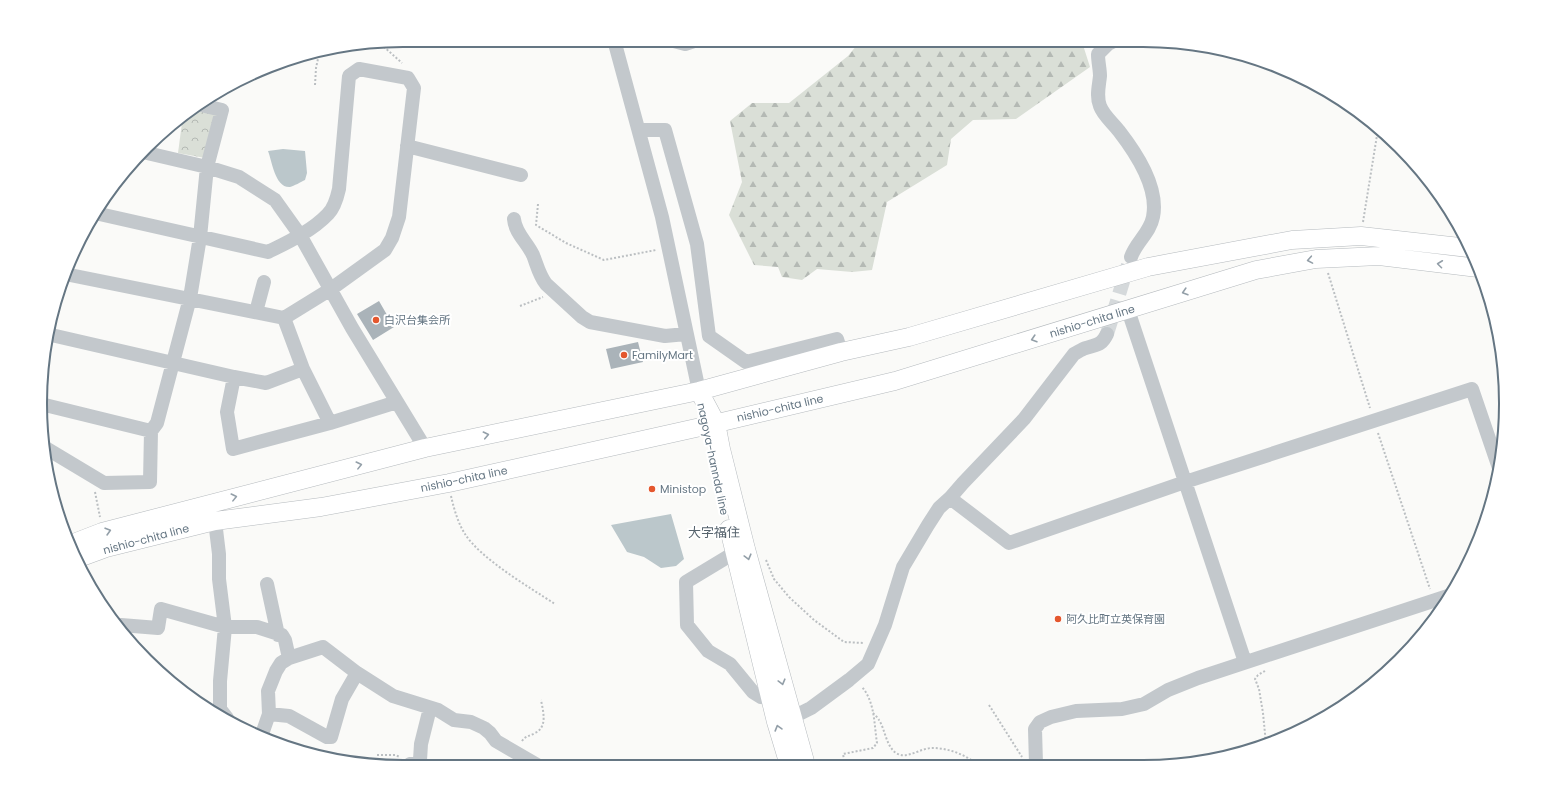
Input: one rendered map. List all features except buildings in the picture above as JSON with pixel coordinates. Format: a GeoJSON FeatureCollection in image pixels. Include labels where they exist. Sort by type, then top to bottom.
{"type":"FeatureCollection","features":[{"type":"Feature","properties":{"kind":"main road","name":"nishio-chita line"},"geometry":{"type":"LineString","coordinates":[[75,542],[102,532],[425,448],[699,391],[841,352],[909,337],[1148,267],[1292,240],[1361,236],[1463,247]]}},
{"type":"Feature","properties":{"kind":"main road","name":"nishio-chita line"},"geometry":{"type":"LineString","coordinates":[[82,557],[106,548],[215,521],[321,507],[449,483],[711,425],[895,381],[1256,270],[1316,259],[1378,256],[1472,267]]}},
{"type":"Feature","properties":{"kind":"main road","name":"nagoya-hannda line"},"geometry":{"type":"LineString","coordinates":[[699,391],[721,449],[744,543],[805,760]]}},
{"type":"Feature","properties":{"kind":"main road","name":"nagoya-hannda line"},"geometry":{"type":"LineString","coordinates":[[711,425],[734,553],[770,698],[788,760]]}},
{"type":"Feature","properties":{"kind":"street"},"geometry":{"type":"LineString","coordinates":[[616,47],[662,216],[699,391]]}},
{"type":"Feature","properties":{"kind":"street"},"geometry":{"type":"LineString","coordinates":[[1105,47],[1098,54],[1100,75],[1098,98],[1100,108],[1121,133],[1141,163],[1150,188],[1153,204],[1154,215],[1151,226],[1134,250],[1131,257]]}},
{"type":"Feature","properties":{"kind":"street"},"geometry":{"type":"LineString","coordinates":[[71,275],[284,318],[331,290],[385,250],[392,238],[399,217],[414,88],[408,78],[359,69],[349,76],[337,198],[328,214],[300,235],[268,252],[101,214]]}},
{"type":"Feature","properties":{"kind":"street"},"geometry":{"type":"LineString","coordinates":[[50,451],[104,483],[150,482],[152,430],[157,423],[190,298],[200,237],[207,168],[222,110],[206,106]]}},
{"type":"Feature","properties":{"kind":"street"},"geometry":{"type":"LineString","coordinates":[[639,130],[665,130],[697,244],[709,336],[746,362],[837,339],[841,352]]}},
{"type":"Feature","properties":{"kind":"street"},"geometry":{"type":"LineString","coordinates":[[407,146],[521,175]]}},
{"type":"Feature","properties":{"kind":"street"},"geometry":{"type":"LineString","coordinates":[[149,153],[239,177],[275,200],[300,235],[355,333],[425,448]]}},
{"type":"Feature","properties":{"kind":"street"},"geometry":{"type":"LineString","coordinates":[[514,218],[516,229],[526,241],[533,254],[542,279],[582,317],[590,322],[665,336],[686,334]]}},
{"type":"Feature","properties":{"kind":"street"},"geometry":{"type":"LineString","coordinates":[[256,312],[264,282]]}},
{"type":"Feature","properties":{"kind":"street"},"geometry":{"type":"LineString","coordinates":[[1128,310],[1245,662]]}},
{"type":"Feature","properties":{"kind":"street"},"geometry":{"type":"LineString","coordinates":[[284,318],[303,369],[330,423]]}},
{"type":"Feature","properties":{"kind":"street"},"geometry":{"type":"LineString","coordinates":[[793,717],[811,708],[868,664],[885,626],[903,567],[939,508],[1024,419],[1074,354],[1084,348],[1100,344],[1107,334]]}},
{"type":"Feature","properties":{"kind":"street"},"geometry":{"type":"LineString","coordinates":[[54,336],[266,383],[303,369]]}},
{"type":"Feature","properties":{"kind":"street"},"geometry":{"type":"LineString","coordinates":[[234,377],[226,412],[233,449],[330,423],[397,402]]}},
{"type":"Feature","properties":{"kind":"street"},"geometry":{"type":"LineString","coordinates":[[950,498],[1009,543],[1185,482],[1472,389],[1495,456]]}},
{"type":"Feature","properties":{"kind":"street"},"geometry":{"type":"LineString","coordinates":[[47,404],[152,430]]}},
{"type":"Feature","properties":{"kind":"street"},"geometry":{"type":"LineString","coordinates":[[215,521],[219,554],[219,579],[225,627],[220,681],[221,710]]}},
{"type":"Feature","properties":{"kind":"street"},"geometry":{"type":"LineString","coordinates":[[734,553],[686,582],[688,625],[708,651],[730,664],[753,692],[761,697],[770,698]]}},
{"type":"Feature","properties":{"kind":"street"},"geometry":{"type":"LineString","coordinates":[[267,584],[278,635]]}},
{"type":"Feature","properties":{"kind":"street"},"geometry":{"type":"LineString","coordinates":[[1036,760],[1035,729],[1040,722],[1051,717],[1076,711],[1122,708],[1144,704],[1168,690],[1245,662],[1435,606]]}},
{"type":"Feature","properties":{"kind":"street"},"geometry":{"type":"LineString","coordinates":[[124,625],[158,628],[161,609],[225,627],[257,627],[278,635],[282,635],[285,640],[289,658]]}},
{"type":"Feature","properties":{"kind":"street"},"geometry":{"type":"LineString","coordinates":[[263,731],[269,714],[268,691],[276,671],[281,664],[289,658],[323,647],[357,673],[394,696],[438,710],[454,720],[470,722],[484,728],[490,733],[496,742],[526,760]]}},
{"type":"Feature","properties":{"kind":"street"},"geometry":{"type":"LineString","coordinates":[[269,714],[289,716],[327,737],[331,737],[342,699],[357,673]]}},
{"type":"Feature","properties":{"kind":"street"},"geometry":{"type":"LineString","coordinates":[[420,760],[421,744],[430,708]]}},
{"type":"Feature","properties":{"kind":"path"},"geometry":{"type":"LineString","coordinates":[[315,85],[318,57]]}},
{"type":"Feature","properties":{"kind":"path"},"geometry":{"type":"LineString","coordinates":[[1361,236],[1377,134]]}},
{"type":"Feature","properties":{"kind":"path"},"geometry":{"type":"LineString","coordinates":[[538,204],[536,225],[566,243],[604,260],[668,248]]}},
{"type":"Feature","properties":{"kind":"path"},"geometry":{"type":"LineString","coordinates":[[520,306],[555,293]]}},
{"type":"Feature","properties":{"kind":"path"},"geometry":{"type":"LineString","coordinates":[[102,532],[94,486],[104,483]]}},
{"type":"Feature","properties":{"kind":"path"},"geometry":{"type":"LineString","coordinates":[[449,483],[453,504],[462,529],[472,544],[494,563],[555,604]]}},
{"type":"Feature","properties":{"kind":"path"},"geometry":{"type":"LineString","coordinates":[[764,556],[774,579],[789,597],[814,620],[844,642],[868,643],[876,647]]}},
{"type":"Feature","properties":{"kind":"path"},"geometry":{"type":"LineString","coordinates":[[1265,738],[1259,689],[1255,679],[1258,675],[1268,669]]}},
{"type":"Feature","properties":{"kind":"path"},"geometry":{"type":"LineString","coordinates":[[844,760],[843,754],[873,748],[877,743],[872,704],[868,694],[854,676]]}},
{"type":"Feature","properties":{"kind":"path"},"geometry":{"type":"LineString","coordinates":[[514,752],[524,737],[537,732],[541,728],[544,719],[541,700]]}},
{"type":"Feature","properties":{"kind":"path"},"geometry":{"type":"LineString","coordinates":[[989,705],[1023,758]]}},
{"type":"Feature","properties":{"kind":"path"},"geometry":{"type":"LineString","coordinates":[[873,713],[879,719],[886,738],[895,752],[900,754],[909,754],[931,748],[950,750],[971,760]]}},
{"type":"Feature","properties":{"kind":"path"},"geometry":{"type":"LineString","coordinates":[[378,755],[395,755],[402,760]]}},
{"type":"Feature","properties":{"kind":"green space"},"geometry":{"type":"Polygon","coordinates":[[[855,47],[1084,47],[1090,67],[1016,119],[973,120],[951,139],[947,165],[887,202],[872,270],[852,272],[817,269],[802,280],[782,277],[778,267],[754,265],[729,215],[742,182],[730,121],[752,103],[789,103],[848,56],[855,47]]]}},
{"type":"Feature","properties":{"kind":"green space"},"geometry":{"type":"Polygon","coordinates":[[[206,106],[222,110],[205,158],[178,153],[182,124],[206,106]]]}},
{"type":"Feature","properties":{"kind":"shaded area"},"geometry":{"type":"Polygon","coordinates":[[[283,149],[305,151],[307,173],[305,180],[290,187],[285,186],[278,179],[268,151],[283,149]]]}},
{"type":"Feature","properties":{"kind":"shaded area"},"geometry":{"type":"Polygon","coordinates":[[[671,514],[684,559],[676,566],[661,568],[644,557],[627,552],[611,525],[671,514]]]}},
{"type":"Feature","properties":{"kind":"tunnel"},"geometry":{"type":"LineString","coordinates":[[1107,334],[1128,265]]}},
{"type":"Feature","properties":{"kind":"place","name":"白沢台集会所"},"geometry":{"type":"Point","coordinates":[376,320]}},
{"type":"Feature","properties":{"kind":"place","name":"FamilyMart"},"geometry":{"type":"Point","coordinates":[624,355]}},
{"type":"Feature","properties":{"kind":"place","name":"Ministop"},"geometry":{"type":"Point","coordinates":[652,489]}},
{"type":"Feature","properties":{"kind":"place","name":"阿久比町立英保育園"},"geometry":{"type":"Point","coordinates":[1058,619]}},
{"type":"Feature","properties":{"kind":"district","name":"大字福住"},"geometry":{"type":"Point","coordinates":[714,532]}}]}
